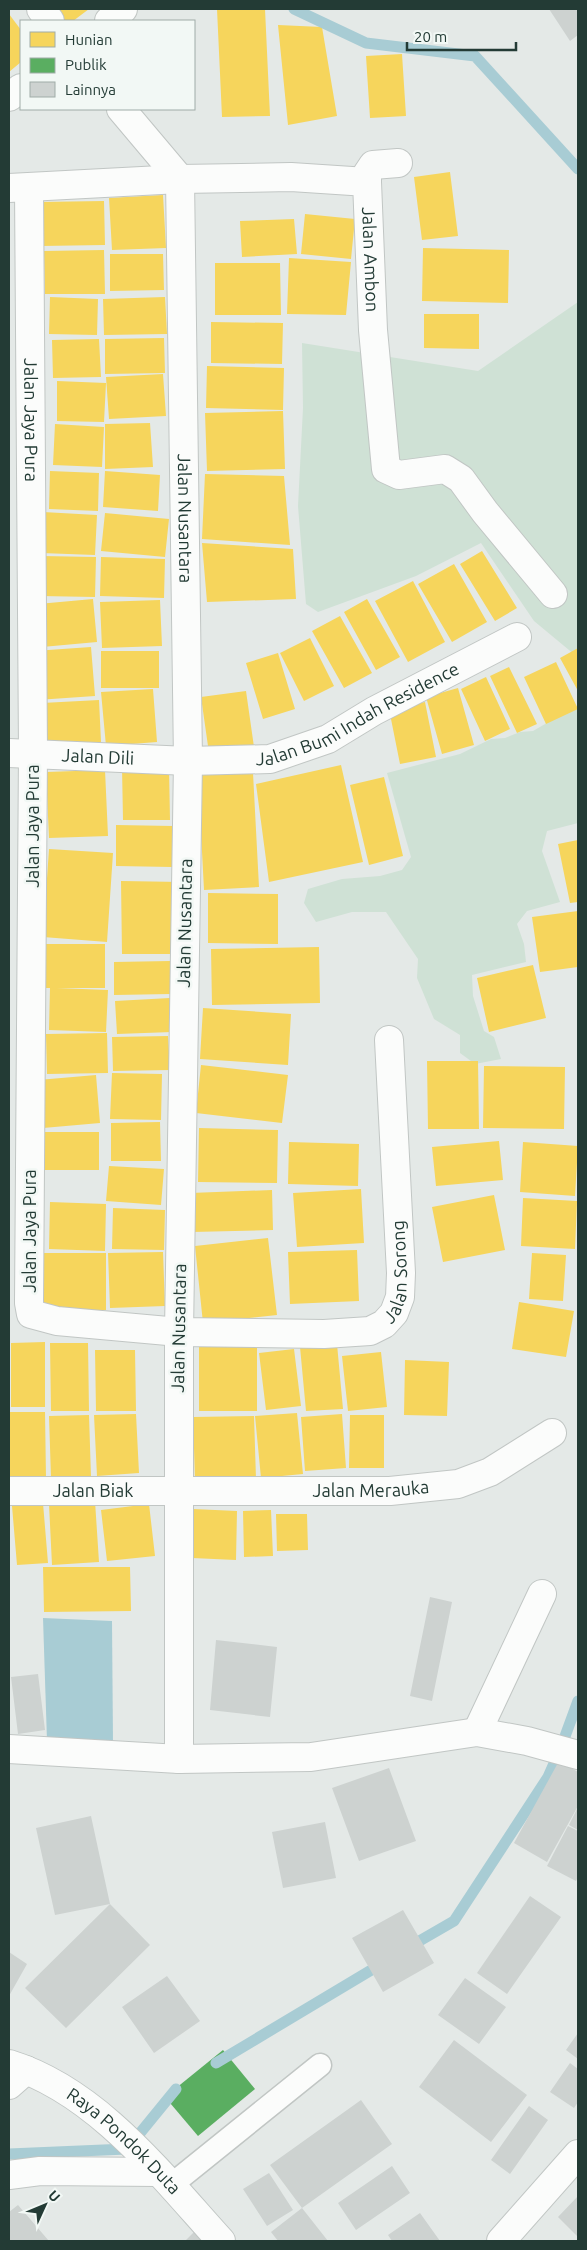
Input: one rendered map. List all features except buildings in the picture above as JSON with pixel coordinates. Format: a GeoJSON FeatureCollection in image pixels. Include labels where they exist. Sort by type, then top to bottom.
{"type":"FeatureCollection","features":[{"type":"Feature","properties":{"kind":"street"},"geometry":{"type":"LineString","coordinates":[[41,9],[49,20]]}},
{"type":"Feature","properties":{"kind":"street"},"geometry":{"type":"LineString","coordinates":[[110,20],[124,9]]}},
{"type":"Feature","properties":{"kind":"street"},"geometry":{"type":"LineString","coordinates":[[9,97],[20,89]]}},
{"type":"Feature","properties":{"kind":"street"},"geometry":{"type":"LineString","coordinates":[[122,110],[180,180]]}},
{"type":"Feature","properties":{"kind":"street"},"geometry":{"type":"LineString","coordinates":[[367,182],[366,174],[373,165],[398,163]]}},
{"type":"Feature","properties":{"kind":"street","name":"Jalan Ambon"},"geometry":{"type":"LineString","coordinates":[[19,188],[291,177],[367,182],[373,330],[386,469],[399,475],[445,469],[461,479],[485,512],[553,594]]}},
{"type":"Feature","properties":{"kind":"street","name":"Jalan Nusantara"},"geometry":{"type":"LineString","coordinates":[[179,1759],[178,1332],[188,761],[180,180]]}},
{"type":"Feature","properties":{"kind":"street","name":"Jalan Jaya Pura"},"geometry":{"type":"LineString","coordinates":[[19,188],[21,752],[29,1303],[31,1314],[57,1321],[178,1332]]}},
{"type":"Feature","properties":{"kind":"street","name":"Jalan Bumi Indah Residence"},"geometry":{"type":"LineString","coordinates":[[188,761],[270,759],[328,739],[374,711],[517,636]]}},
{"type":"Feature","properties":{"kind":"street","name":"Jalan Dili"},"geometry":{"type":"LineString","coordinates":[[21,752],[188,761]]}},
{"type":"Feature","properties":{"kind":"street","name":"Jalan Sorong"},"geometry":{"type":"LineString","coordinates":[[178,1332],[324,1334],[370,1331],[384,1324],[394,1313],[400,1297],[401,1273],[389,1040]]}},
{"type":"Feature","properties":{"kind":"street","name":"Jalan Merauka"},"geometry":{"type":"LineString","coordinates":[[178,1492],[390,1491],[458,1484],[490,1472],[552,1433]]}},
{"type":"Feature","properties":{"kind":"street","name":"Jalan Biak"},"geometry":{"type":"LineString","coordinates":[[9,1491],[178,1492]]}},
{"type":"Feature","properties":{"kind":"street"},"geometry":{"type":"LineString","coordinates":[[477,1732],[542,1594]]}},
{"type":"Feature","properties":{"kind":"street"},"geometry":{"type":"LineString","coordinates":[[9,1750],[179,1759],[311,1757],[477,1732],[527,1741],[578,1755]]}},
{"type":"Feature","properties":{"kind":"street","name":"Raya Pondok Duta"},"geometry":{"type":"LineString","coordinates":[[15,2073],[58,2085],[96,2112],[158,2172],[221,2241]]}},
{"type":"Feature","properties":{"kind":"street"},"geometry":{"type":"LineString","coordinates":[[501,2241],[578,2154]]}},
{"type":"Feature","properties":{"kind":"street"},"geometry":{"type":"LineString","coordinates":[[9,2175],[40,2171],[158,2172]]}},
{"type":"Feature","properties":{"kind":"lane"},"geometry":{"type":"LineString","coordinates":[[158,2172],[320,2066]]}},
{"type":"Feature","properties":{"kind":"green space"},"geometry":{"type":"Polygon","coordinates":[[[578,302],[578,662],[575,655],[534,621],[481,543],[416,576],[318,612],[306,604],[298,506],[303,408],[302,343],[478,371],[578,302]]]}},
{"type":"Feature","properties":{"kind":"green space"},"geometry":{"type":"Polygon","coordinates":[[[578,705],[578,823],[547,831],[542,851],[560,902],[527,911],[517,924],[524,944],[526,962],[472,975],[473,996],[484,1031],[494,1037],[501,1059],[475,1064],[460,1053],[460,1035],[434,1019],[417,978],[418,959],[386,912],[352,912],[316,922],[304,903],[308,889],[342,879],[380,876],[402,870],[411,857],[387,773],[460,754],[491,739],[505,738],[520,732],[533,731],[578,705]]]}},
{"type":"Feature","properties":{"kind":"water"},"geometry":{"type":"Polygon","coordinates":[[[43,1618],[112,1621],[113,1743],[47,1741],[43,1618]]]}},
{"type":"Feature","properties":{"kind":"waterway"},"geometry":{"type":"LineString","coordinates":[[294,9],[366,43],[475,56],[578,169]]}},
{"type":"Feature","properties":{"kind":"waterway"},"geometry":{"type":"LineString","coordinates":[[409,1947],[454,1921],[548,1777],[578,1701]]}},
{"type":"Feature","properties":{"kind":"waterway"},"geometry":{"type":"LineString","coordinates":[[216,2063],[383,1963]]}},
{"type":"Feature","properties":{"kind":"waterway"},"geometry":{"type":"LineString","coordinates":[[9,2154],[127,2149],[176,2089]]}}]}
